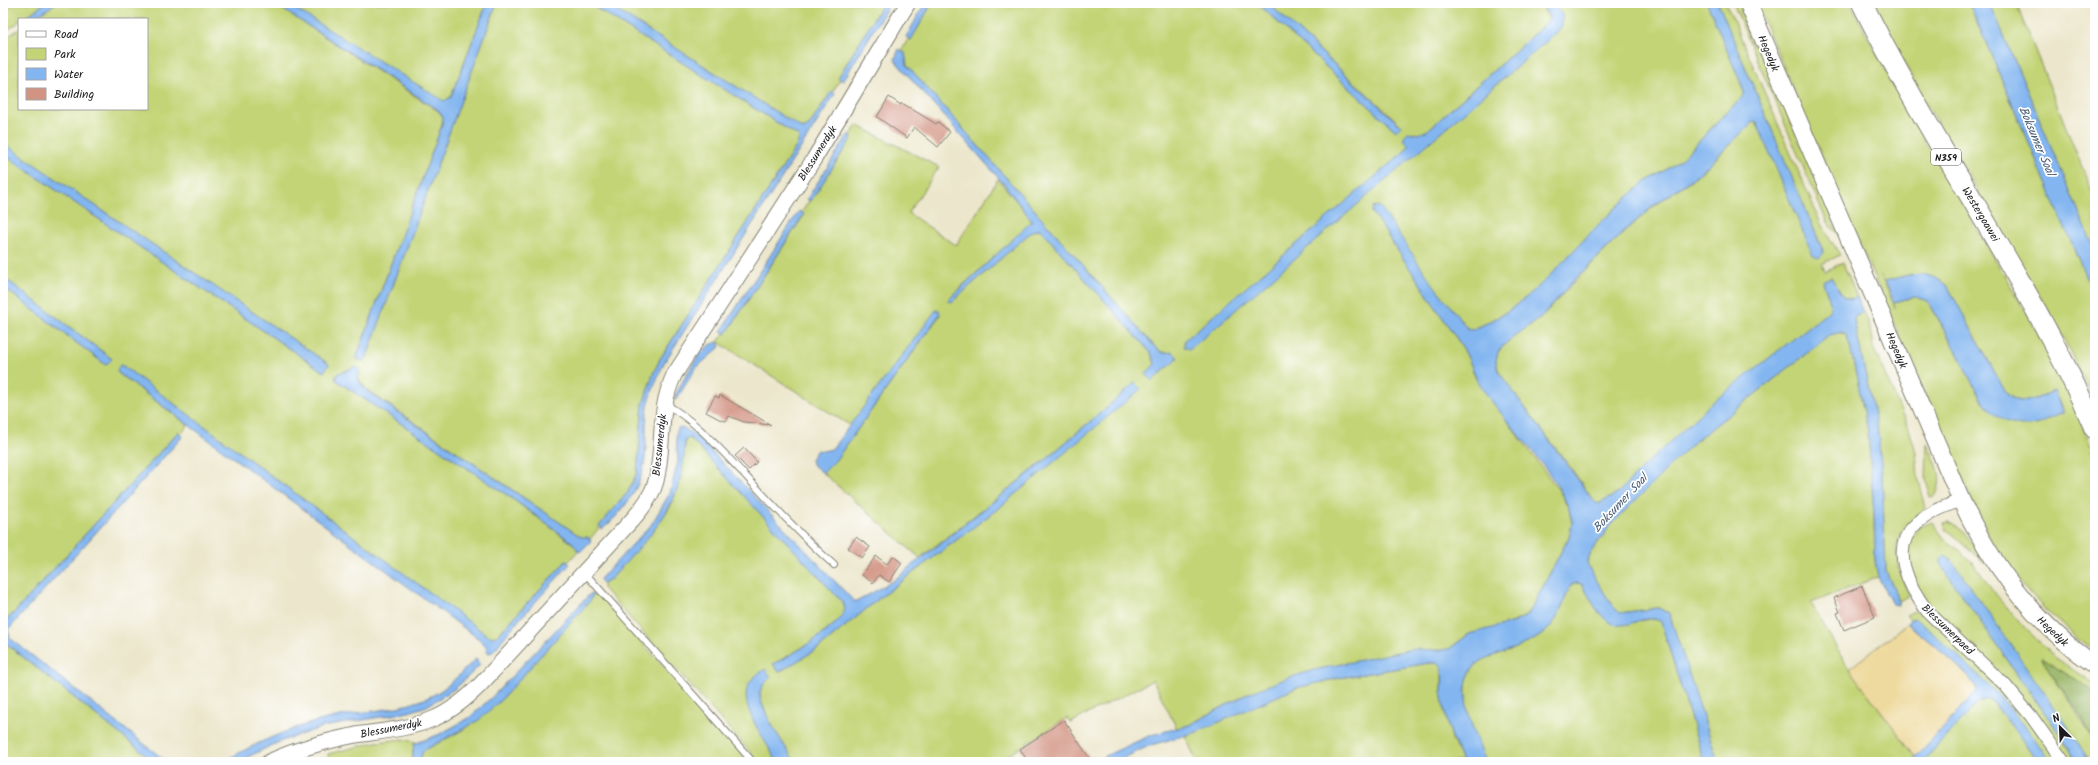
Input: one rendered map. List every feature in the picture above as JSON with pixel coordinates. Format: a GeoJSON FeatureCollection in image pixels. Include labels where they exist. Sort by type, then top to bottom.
{"type":"FeatureCollection","features":[{"type":"Feature","properties":{"kind":"highway","name":"Westergoawei"},"geometry":{"type":"LineString","coordinates":[[1862,3],[1919,111],[2036,308],[2073,378],[2095,428]]}},
{"type":"Feature","properties":{"kind":"main road","name":"Hegedyk"},"geometry":{"type":"LineString","coordinates":[[1748,3],[1961,500],[1990,556],[2014,590],[2039,619],[2054,633],[2095,665]]}},
{"type":"Feature","properties":{"kind":"street","name":"Blessumerdyk"},"geometry":{"type":"LineString","coordinates":[[269,762],[299,750],[328,741],[409,726],[447,712],[460,704],[480,685],[632,520],[651,493],[659,466],[664,403],[668,390],[682,362],[814,158],[908,3]]}},
{"type":"Feature","properties":{"kind":"street","name":"Blessumerpaed"},"geometry":{"type":"LineString","coordinates":[[1961,500],[1932,513],[1916,523],[1910,530],[1905,540],[1902,554],[1907,576],[1919,600],[1928,612],[2005,685],[2036,722],[2064,762]]}},
{"type":"Feature","properties":{"kind":"lane"},"geometry":{"type":"LineString","coordinates":[[664,403],[692,421],[702,430],[809,543],[834,565]]}},
{"type":"Feature","properties":{"kind":"lane"},"geometry":{"type":"LineString","coordinates":[[584,572],[753,762]]}},
{"type":"Feature","properties":{"kind":"green space"},"geometry":{"type":"Polygon","coordinates":[[[16,3],[45,3],[24,18],[18,18],[18,23],[3,33],[3,12],[16,3]]]}},
{"type":"Feature","properties":{"kind":"green space"},"geometry":{"type":"Polygon","coordinates":[[[56,3],[273,3],[441,113],[443,117],[442,125],[356,359],[363,361],[366,359],[497,3],[588,3],[798,136],[799,139],[796,147],[660,359],[653,374],[643,404],[637,473],[628,492],[590,539],[581,537],[367,390],[358,379],[359,369],[356,367],[338,373],[335,377],[336,380],[510,497],[577,547],[578,551],[568,562],[566,561],[497,636],[493,637],[487,635],[120,365],[118,373],[188,425],[181,434],[178,432],[14,613],[3,622],[3,287],[106,365],[112,359],[3,277],[3,154],[324,372],[329,364],[3,143],[3,40],[18,30],[18,110],[148,110],[148,18],[34,18],[56,3]]]}},
{"type":"Feature","properties":{"kind":"green space"},"geometry":{"type":"Polygon","coordinates":[[[286,3],[487,3],[451,97],[444,102],[286,3]]]}},
{"type":"Feature","properties":{"kind":"green space"},"geometry":{"type":"Polygon","coordinates":[[[605,3],[883,3],[838,78],[840,80],[809,126],[803,129],[605,3]]]}},
{"type":"Feature","properties":{"kind":"green space"},"geometry":{"type":"Polygon","coordinates":[[[932,3],[1257,3],[1396,131],[1401,125],[1268,3],[1540,3],[1549,19],[1546,23],[1428,130],[1419,135],[1413,132],[1407,149],[1183,343],[1319,237],[1556,33],[1562,17],[1552,3],[1707,3],[1740,81],[1744,93],[1742,97],[1680,160],[1644,183],[1603,220],[1527,297],[1492,321],[1471,330],[1467,328],[1373,208],[1372,212],[1463,348],[1475,377],[1560,492],[1569,509],[1572,524],[1569,537],[1528,615],[1505,626],[1469,634],[1449,649],[1249,693],[1189,725],[1177,729],[1153,680],[1070,723],[1067,718],[997,762],[795,762],[772,726],[761,701],[760,692],[764,684],[765,669],[747,702],[757,727],[777,762],[759,762],[603,588],[603,584],[612,578],[670,508],[680,481],[686,438],[690,438],[694,441],[843,603],[845,608],[835,624],[825,632],[803,647],[773,664],[779,672],[819,648],[882,596],[999,508],[1135,383],[1038,466],[920,558],[823,473],[835,461],[940,315],[851,426],[718,342],[724,333],[726,334],[804,215],[801,213],[812,199],[852,138],[851,135],[857,125],[939,167],[908,213],[956,245],[998,179],[1030,218],[1031,223],[950,297],[953,301],[1032,231],[1040,229],[1151,353],[1155,364],[1147,374],[1168,353],[1159,351],[1155,347],[907,65],[905,53],[902,50],[908,39],[911,40],[932,3]]]}},
{"type":"Feature","properties":{"kind":"green space"},"geometry":{"type":"Polygon","coordinates":[[[1718,3],[1726,3],[1821,224],[1840,255],[1822,264],[1825,271],[1843,263],[1857,297],[1853,299],[1843,297],[1831,277],[1825,280],[1831,305],[1829,311],[1642,468],[1617,494],[1598,504],[1593,500],[1571,468],[1503,379],[1498,369],[1496,358],[1503,345],[1538,320],[1596,260],[1637,221],[1657,204],[1700,173],[1749,124],[1755,121],[1824,253],[1718,3]]]}},
{"type":"Feature","properties":{"kind":"green space"},"geometry":{"type":"Polygon","coordinates":[[[1733,3],[1740,3],[1840,237],[1827,221],[1820,206],[1733,3]]]}},
{"type":"Feature","properties":{"kind":"green space"},"geometry":{"type":"Polygon","coordinates":[[[1756,3],[1850,3],[1912,120],[2027,313],[2068,392],[2095,456],[2095,650],[2070,632],[2046,610],[2014,575],[1992,540],[1957,470],[1756,3]],[[1923,274],[1908,275],[1885,281],[1881,275],[1895,308],[1894,302],[1915,297],[1928,301],[1957,352],[1982,402],[2041,423],[2064,412],[2054,391],[2036,399],[2024,401],[2012,398],[2006,393],[1947,285],[1936,278],[1923,274]]]}},
{"type":"Feature","properties":{"kind":"green space"},"geometry":{"type":"Polygon","coordinates":[[[1873,3],[1969,3],[2095,298],[2095,403],[2056,323],[1922,97],[1873,3]]]}},
{"type":"Feature","properties":{"kind":"green space"},"geometry":{"type":"Polygon","coordinates":[[[1990,3],[2016,3],[2095,199],[2095,250],[1990,3]]]}},
{"type":"Feature","properties":{"kind":"green space"},"geometry":{"type":"Polygon","coordinates":[[[1863,312],[1869,323],[1873,347],[1910,432],[1916,452],[1918,477],[1926,508],[1913,518],[1904,528],[1899,537],[1897,558],[1909,596],[1899,601],[1886,571],[1882,474],[1878,433],[1854,320],[1855,317],[1863,312]]]}},
{"type":"Feature","properties":{"kind":"green space"},"geometry":{"type":"Polygon","coordinates":[[[1837,332],[1846,334],[1850,346],[1868,431],[1874,514],[1875,561],[1878,577],[1811,603],[1849,669],[1916,757],[1911,762],[1718,762],[1669,613],[1658,608],[1620,613],[1613,607],[1589,568],[1587,562],[1591,552],[1610,526],[1693,443],[1830,335],[1837,332]]]}},
{"type":"Feature","properties":{"kind":"green space"},"geometry":{"type":"Polygon","coordinates":[[[1927,443],[1936,463],[1940,483],[1935,496],[1931,497],[1926,480],[1927,443]]]}},
{"type":"Feature","properties":{"kind":"green space"},"geometry":{"type":"Polygon","coordinates":[[[1932,522],[1947,542],[1961,551],[1974,564],[1992,590],[2026,629],[2056,658],[2095,685],[2095,692],[2042,659],[2095,742],[2095,762],[2090,762],[2066,724],[1949,558],[2003,654],[2064,740],[2077,762],[2068,762],[1929,606],[1908,569],[1907,552],[1910,538],[1920,527],[1932,522]]]}},
{"type":"Feature","properties":{"kind":"green space"},"geometry":{"type":"Polygon","coordinates":[[[1949,522],[1955,525],[1965,535],[1985,564],[1947,530],[1944,523],[1949,522]]]}},
{"type":"Feature","properties":{"kind":"green space"},"geometry":{"type":"Polygon","coordinates":[[[1576,583],[1582,584],[1599,612],[1611,620],[1619,623],[1650,619],[1661,622],[1704,762],[1486,762],[1468,712],[1466,686],[1469,674],[1479,662],[1537,638],[1547,631],[1557,617],[1571,585],[1576,583]]]}},
{"type":"Feature","properties":{"kind":"green space"},"geometry":{"type":"Polygon","coordinates":[[[593,595],[597,595],[613,610],[749,762],[419,762],[423,751],[461,731],[501,700],[590,601],[593,595]]]}},
{"type":"Feature","properties":{"kind":"green space"},"geometry":{"type":"Polygon","coordinates":[[[1914,611],[1923,614],[1971,657],[2027,718],[2059,762],[2050,762],[1913,618],[1910,620],[1906,615],[1914,611]]]}},
{"type":"Feature","properties":{"kind":"green space"},"geometry":{"type":"Polygon","coordinates":[[[3,641],[155,762],[3,762],[3,641]]]}},
{"type":"Feature","properties":{"kind":"green space"},"geometry":{"type":"Polygon","coordinates":[[[2041,658],[2095,692],[2095,742],[2080,715],[2041,658]]]}},
{"type":"Feature","properties":{"kind":"green space"},"geometry":{"type":"Polygon","coordinates":[[[1429,663],[1438,663],[1442,666],[1442,696],[1452,739],[1462,762],[1197,762],[1185,736],[1296,688],[1339,678],[1429,663]]]}},
{"type":"Feature","properties":{"kind":"green space"},"geometry":{"type":"Polygon","coordinates":[[[1987,699],[1992,701],[2023,741],[2037,762],[1922,762],[1978,703],[1987,699]]]}},
{"type":"Feature","properties":{"kind":"green space"},"geometry":{"type":"Polygon","coordinates":[[[403,739],[416,742],[413,749],[412,762],[329,761],[328,754],[376,742],[403,739]]]}},
{"type":"Feature","properties":{"kind":"sand"},"geometry":{"type":"Polygon","coordinates":[[[1907,623],[1967,675],[1977,690],[1916,757],[1849,669],[1907,623]]]}},
{"type":"Feature","properties":{"kind":"water"},"geometry":{"type":"Polygon","coordinates":[[[45,3],[56,3],[34,18],[24,18],[45,3]]]}},
{"type":"Feature","properties":{"kind":"water"},"geometry":{"type":"Polygon","coordinates":[[[273,3],[286,3],[444,101],[451,97],[487,3],[497,3],[366,359],[363,361],[356,359],[442,125],[443,117],[437,109],[273,3]]]}},
{"type":"Feature","properties":{"kind":"water"},"geometry":{"type":"Polygon","coordinates":[[[588,3],[605,3],[803,129],[809,126],[831,92],[833,91],[835,94],[664,363],[649,401],[646,421],[646,451],[642,474],[634,492],[623,509],[602,529],[599,526],[628,492],[637,473],[643,404],[653,374],[660,359],[796,147],[799,139],[798,136],[588,3]]]}},
{"type":"Feature","properties":{"kind":"water"},"geometry":{"type":"Polygon","coordinates":[[[883,3],[890,3],[843,81],[838,78],[883,3]]]}},
{"type":"Feature","properties":{"kind":"water"},"geometry":{"type":"Polygon","coordinates":[[[925,3],[932,3],[911,40],[906,37],[925,3]]]}},
{"type":"Feature","properties":{"kind":"water"},"geometry":{"type":"Polygon","coordinates":[[[1257,3],[1268,3],[1401,126],[1396,131],[1257,3]]]}},
{"type":"Feature","properties":{"kind":"water"},"geometry":{"type":"Polygon","coordinates":[[[1540,3],[1552,3],[1562,14],[1562,26],[1556,33],[1195,345],[1189,349],[1184,347],[1185,340],[1407,149],[1408,144],[1404,140],[1404,136],[1408,132],[1419,134],[1428,130],[1546,23],[1549,19],[1548,14],[1540,3]]]}},
{"type":"Feature","properties":{"kind":"water","name":"Boksumer Soal"},"geometry":{"type":"Polygon","coordinates":[[[1707,3],[1718,3],[1824,253],[1819,258],[1813,256],[1757,123],[1753,122],[1700,173],[1652,207],[1624,232],[1575,279],[1542,316],[1506,343],[1498,352],[1496,361],[1498,371],[1593,500],[1598,504],[1617,494],[1642,468],[1709,405],[1829,311],[1831,305],[1823,282],[1831,277],[1843,297],[1852,299],[1857,297],[1863,312],[1855,317],[1854,320],[1878,433],[1882,474],[1886,571],[1899,601],[1899,605],[1892,604],[1878,577],[1875,561],[1874,514],[1868,431],[1850,346],[1846,334],[1842,332],[1830,335],[1693,443],[1610,526],[1591,552],[1587,562],[1589,568],[1613,607],[1620,613],[1658,608],[1669,613],[1718,762],[1704,762],[1661,622],[1655,619],[1649,619],[1629,624],[1615,625],[1605,619],[1597,610],[1582,584],[1576,583],[1571,585],[1557,617],[1546,631],[1529,642],[1489,657],[1476,665],[1469,674],[1466,686],[1468,712],[1486,762],[1462,762],[1450,730],[1443,705],[1442,666],[1438,663],[1429,663],[1339,678],[1296,688],[1197,732],[1151,745],[1115,762],[1101,762],[1105,756],[1151,735],[1189,725],[1249,693],[1285,679],[1314,670],[1412,649],[1449,649],[1469,634],[1515,622],[1528,615],[1569,537],[1572,522],[1568,506],[1560,490],[1548,472],[1484,391],[1463,348],[1372,212],[1373,208],[1378,206],[1381,208],[1430,280],[1467,328],[1471,330],[1492,321],[1527,296],[1543,282],[1603,220],[1644,183],[1680,160],[1742,97],[1744,92],[1740,81],[1707,3]]]}},
{"type":"Feature","properties":{"kind":"water","name":"Boksumer Soal"},"geometry":{"type":"Polygon","coordinates":[[[1969,3],[1990,3],[2095,250],[2095,298],[1969,3]]]}},
{"type":"Feature","properties":{"kind":"water"},"geometry":{"type":"Polygon","coordinates":[[[899,49],[905,53],[907,65],[1155,347],[1163,353],[1173,352],[1178,358],[1152,381],[1146,374],[1155,364],[1151,353],[1040,229],[1032,231],[953,301],[951,302],[948,300],[1032,221],[1004,184],[898,64],[895,59],[899,49]]]}},
{"type":"Feature","properties":{"kind":"water"},"geometry":{"type":"Polygon","coordinates":[[[848,135],[851,135],[852,138],[812,199],[809,201],[807,199],[848,135]]]}},
{"type":"Feature","properties":{"kind":"water"},"geometry":{"type":"Polygon","coordinates":[[[3,143],[329,364],[324,372],[3,154],[3,143]]]}},
{"type":"Feature","properties":{"kind":"water"},"geometry":{"type":"Polygon","coordinates":[[[799,211],[804,214],[726,334],[721,331],[799,211]]]}},
{"type":"Feature","properties":{"kind":"water"},"geometry":{"type":"Polygon","coordinates":[[[1923,274],[1936,278],[1947,285],[2006,393],[2012,398],[2029,401],[2054,391],[2063,413],[2042,423],[2029,426],[2014,425],[2002,420],[1992,411],[1975,389],[1954,346],[1928,301],[1915,297],[1894,302],[1885,281],[1908,275],[1923,274]]]}},
{"type":"Feature","properties":{"kind":"water"},"geometry":{"type":"Polygon","coordinates":[[[3,277],[112,359],[106,365],[3,287],[3,277]]]}},
{"type":"Feature","properties":{"kind":"water"},"geometry":{"type":"Polygon","coordinates":[[[936,310],[939,310],[940,314],[835,461],[823,473],[812,464],[811,459],[817,450],[823,451],[832,449],[936,310]]]}},
{"type":"Feature","properties":{"kind":"water"},"geometry":{"type":"Polygon","coordinates":[[[718,342],[720,347],[696,368],[676,400],[675,396],[692,364],[704,350],[718,342]]]}},
{"type":"Feature","properties":{"kind":"water"},"geometry":{"type":"Polygon","coordinates":[[[120,365],[487,635],[493,637],[497,636],[566,561],[570,564],[510,630],[493,652],[488,653],[486,646],[479,639],[118,373],[117,370],[120,365]]]}},
{"type":"Feature","properties":{"kind":"water"},"geometry":{"type":"Polygon","coordinates":[[[354,367],[360,369],[358,380],[367,391],[581,537],[588,537],[591,541],[580,552],[578,551],[573,543],[510,497],[336,380],[338,373],[345,372],[354,367]]]}},
{"type":"Feature","properties":{"kind":"water"},"geometry":{"type":"Polygon","coordinates":[[[1135,383],[1141,389],[999,508],[882,596],[819,648],[779,672],[773,664],[826,632],[835,624],[845,608],[843,603],[690,438],[685,440],[684,463],[679,483],[664,516],[653,532],[612,578],[603,584],[600,579],[651,525],[670,493],[678,461],[676,436],[678,428],[684,428],[699,438],[849,596],[854,601],[858,601],[894,580],[1038,466],[1135,383]]]}},
{"type":"Feature","properties":{"kind":"water"},"geometry":{"type":"Polygon","coordinates":[[[178,432],[183,436],[8,630],[10,638],[167,762],[155,762],[3,641],[3,622],[14,613],[178,432]]]}},
{"type":"Feature","properties":{"kind":"water"},"geometry":{"type":"Polygon","coordinates":[[[1946,556],[1956,566],[2066,724],[2090,762],[2077,762],[2064,740],[1944,570],[1941,563],[1941,558],[1946,556]]]}},
{"type":"Feature","properties":{"kind":"water"},"geometry":{"type":"Polygon","coordinates":[[[591,593],[593,595],[590,601],[501,700],[479,720],[423,751],[419,762],[412,762],[414,744],[440,734],[469,718],[492,697],[591,593]]]}},
{"type":"Feature","properties":{"kind":"water"},"geometry":{"type":"Polygon","coordinates":[[[1913,618],[1920,621],[1999,696],[2039,744],[2050,762],[2037,762],[2023,741],[1992,701],[1987,699],[1978,703],[1922,762],[1911,762],[1977,690],[1974,684],[1957,666],[1907,623],[1913,618]]]}},
{"type":"Feature","properties":{"kind":"water"},"geometry":{"type":"Polygon","coordinates":[[[476,659],[480,665],[456,688],[427,706],[409,712],[323,727],[279,742],[237,762],[223,762],[250,747],[307,724],[336,717],[388,709],[425,699],[448,685],[476,659]]]}},
{"type":"Feature","properties":{"kind":"water"},"geometry":{"type":"Polygon","coordinates":[[[765,669],[771,677],[764,684],[760,692],[760,698],[773,727],[795,762],[777,762],[751,717],[746,697],[748,685],[754,677],[765,669]]]}},
{"type":"Feature","properties":{"kind":"building"},"geometry":{"type":"Polygon","coordinates":[[[889,97],[901,105],[902,103],[936,124],[938,122],[950,132],[938,147],[914,127],[907,138],[877,117],[889,97]]]}},
{"type":"Feature","properties":{"kind":"building"},"geometry":{"type":"Polygon","coordinates":[[[720,395],[771,425],[744,422],[729,416],[726,421],[721,420],[706,412],[715,396],[719,398],[720,395]]]}},
{"type":"Feature","properties":{"kind":"building"},"geometry":{"type":"Polygon","coordinates":[[[744,448],[757,462],[749,470],[735,456],[744,448]]]}},
{"type":"Feature","properties":{"kind":"building"},"geometry":{"type":"Polygon","coordinates":[[[856,537],[870,547],[862,558],[848,548],[856,537]]]}},
{"type":"Feature","properties":{"kind":"building"},"geometry":{"type":"Polygon","coordinates":[[[876,556],[887,564],[893,556],[902,563],[889,582],[879,575],[873,583],[862,575],[876,556]]]}},
{"type":"Feature","properties":{"kind":"building"},"geometry":{"type":"Polygon","coordinates":[[[1862,586],[1875,617],[1844,630],[1837,613],[1840,612],[1834,598],[1862,586]]]}},
{"type":"Feature","properties":{"kind":"building"},"geometry":{"type":"Polygon","coordinates":[[[1064,720],[1092,762],[1028,762],[1020,749],[1064,720]]]}}]}
